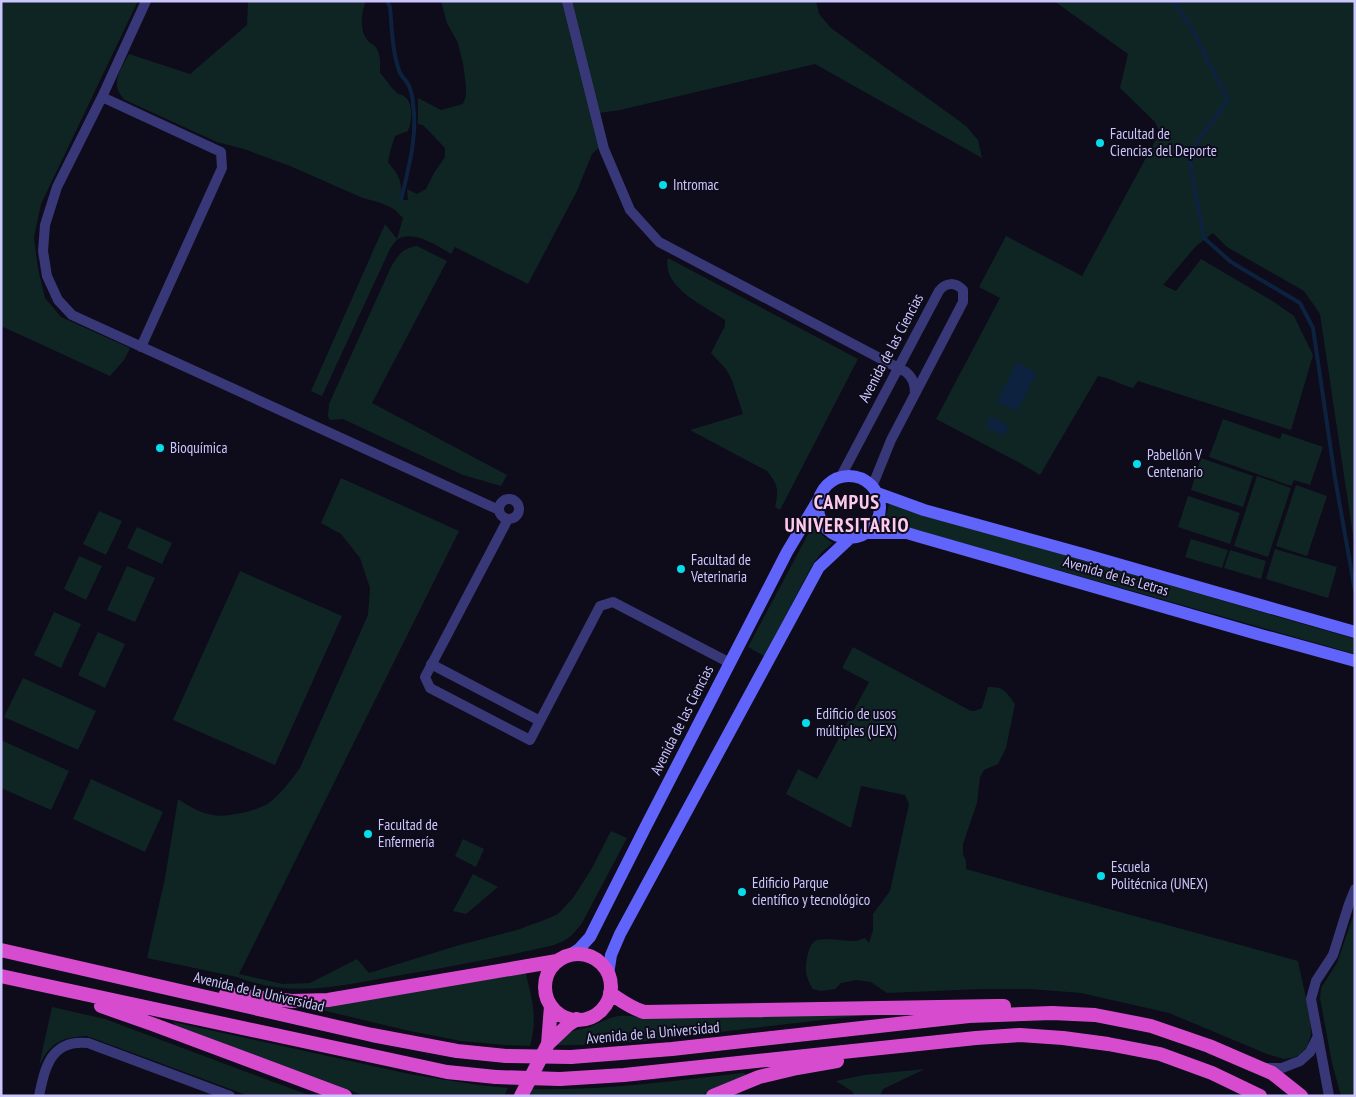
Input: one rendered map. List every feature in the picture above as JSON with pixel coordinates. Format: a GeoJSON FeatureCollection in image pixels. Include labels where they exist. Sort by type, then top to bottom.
{"type":"FeatureCollection","features":[{"type":"Feature","properties":{"kind":"highway","name":"Avenida de la Universidad"},"geometry":{"type":"LineString","coordinates":[[1,950],[183,990],[372,1035],[457,1051],[506,1056],[571,1057],[672,1049],[969,1016],[1052,1013],[1095,1015],[1151,1026],[1209,1046],[1272,1073],[1301,1096]]}},
{"type":"Feature","properties":{"kind":"highway"},"geometry":{"type":"LineString","coordinates":[[183,990],[292,1001],[328,1000],[580,954],[592,958],[603,966],[608,974],[610,985],[607,1002],[598,1012],[590,1017],[576,1019],[562,1016],[551,1006],[546,994],[545,983],[550,970],[564,958]]}},
{"type":"Feature","properties":{"kind":"highway"},"geometry":{"type":"LineString","coordinates":[[1,976],[446,1072],[496,1077],[560,1079],[624,1075],[1020,1035],[1108,1044],[1160,1054],[1212,1073],[1260,1096]]}},
{"type":"Feature","properties":{"kind":"highway"},"geometry":{"type":"LineString","coordinates":[[44,986],[345,1096]]}},
{"type":"Feature","properties":{"kind":"highway"},"geometry":{"type":"LineString","coordinates":[[610,992],[625,1004],[644,1012],[998,1006],[1052,1013]]}},
{"type":"Feature","properties":{"kind":"highway"},"geometry":{"type":"LineString","coordinates":[[548,1044],[551,1006]]}},
{"type":"Feature","properties":{"kind":"highway"},"geometry":{"type":"LineString","coordinates":[[521,1096],[548,1044],[576,1019]]}},
{"type":"Feature","properties":{"kind":"highway"},"geometry":{"type":"LineString","coordinates":[[713,1096],[759,1077],[797,1068],[976,1038]]}},
{"type":"Feature","properties":{"kind":"main road"},"geometry":{"type":"LineString","coordinates":[[852,476],[863,479],[874,490],[880,502],[879,515],[876,523],[867,533],[856,538],[836,536],[825,527],[819,515],[818,506],[820,497],[828,485],[840,478],[852,476]]}},
{"type":"Feature","properties":{"kind":"main road","name":"Avenida de las Letras"},"geometry":{"type":"LineString","coordinates":[[874,490],[924,510],[1355,632]]}},
{"type":"Feature","properties":{"kind":"main road","name":"Avenida de las Ciencias"},"geometry":{"type":"LineString","coordinates":[[564,958],[578,950],[590,938],[787,552],[820,497]]}},
{"type":"Feature","properties":{"kind":"main road","name":"Avenida de las Letras"},"geometry":{"type":"LineString","coordinates":[[867,533],[907,533],[1355,661]]}},
{"type":"Feature","properties":{"kind":"main road"},"geometry":{"type":"LineString","coordinates":[[608,974],[611,955],[620,934],[819,567],[850,538]]}},
{"type":"Feature","properties":{"kind":"street"},"geometry":{"type":"LineString","coordinates":[[146,1],[102,97],[57,187],[45,225],[43,251],[47,276],[58,300],[72,315],[473,498],[501,505]]}},
{"type":"Feature","properties":{"kind":"street"},"geometry":{"type":"LineString","coordinates":[[567,1],[604,149],[630,210],[659,242],[906,372],[914,382],[915,394]]}},
{"type":"Feature","properties":{"kind":"street"},"geometry":{"type":"LineString","coordinates":[[102,97],[221,152],[222,168],[142,347]]}},
{"type":"Feature","properties":{"kind":"street","name":"Avenida de las Ciencias"},"geometry":{"type":"LineString","coordinates":[[840,478],[939,291],[950,284],[957,285],[963,293],[963,302],[891,440],[874,490]]}},
{"type":"Feature","properties":{"kind":"street"},"geometry":{"type":"LineString","coordinates":[[508,519],[502,516],[501,505],[506,499],[516,500],[520,509],[517,515],[508,519],[425,677],[430,688],[530,740],[600,606],[613,602],[730,663]]}},
{"type":"Feature","properties":{"kind":"street"},"geometry":{"type":"LineString","coordinates":[[431,664],[540,721]]}},
{"type":"Feature","properties":{"kind":"street"},"geometry":{"type":"LineString","coordinates":[[1329,1096],[1311,999],[1316,981],[1333,955],[1355,889]]}},
{"type":"Feature","properties":{"kind":"street"},"geometry":{"type":"LineString","coordinates":[[1259,1068],[1282,1068],[1300,1061],[1310,1052],[1318,1036]]}},
{"type":"Feature","properties":{"kind":"street"},"geometry":{"type":"LineString","coordinates":[[39,1096],[44,1073],[51,1057],[63,1046],[77,1042],[88,1043],[230,1096]]}},
{"type":"Feature","properties":{"kind":"green space"},"geometry":{"type":"Polygon","coordinates":[[[1,1],[138,1],[41,204],[34,237],[38,269],[45,298],[61,317],[130,348],[124,360],[110,376],[1,326],[1,1]]]}},
{"type":"Feature","properties":{"kind":"green space"},"geometry":{"type":"Polygon","coordinates":[[[248,1],[366,1],[362,16],[362,27],[365,37],[375,46],[378,52],[380,73],[398,94],[407,99],[411,108],[408,131],[395,136],[388,162],[399,179],[401,200],[408,200],[407,189],[417,194],[426,189],[445,157],[445,148],[423,125],[418,124],[418,98],[441,110],[463,104],[466,96],[463,64],[458,43],[447,23],[441,1],[816,1],[819,14],[831,28],[966,126],[978,140],[982,158],[815,64],[620,110],[592,114],[600,147],[592,154],[577,191],[528,284],[455,247],[451,254],[432,243],[411,236],[398,239],[390,249],[322,396],[311,391],[385,224],[397,239],[403,218],[394,209],[381,203],[363,198],[290,166],[244,149],[217,142],[125,100],[120,94],[117,83],[122,66],[129,54],[190,74],[247,25],[248,1]]]}},
{"type":"Feature","properties":{"kind":"green space"},"geometry":{"type":"Polygon","coordinates":[[[1054,1],[1355,1],[1355,549],[1320,314],[1304,291],[1227,247],[1213,233],[1196,246],[1163,285],[1176,291],[1201,259],[1294,316],[1313,355],[1291,430],[1138,381],[1133,388],[1098,376],[1040,475],[936,419],[1000,298],[979,287],[1006,236],[1082,276],[1160,132],[1155,122],[1120,88],[1128,54],[1054,1]]]}},
{"type":"Feature","properties":{"kind":"green space"},"geometry":{"type":"Polygon","coordinates":[[[417,246],[447,261],[372,403],[507,475],[501,486],[463,475],[343,419],[330,420],[328,416],[329,404],[391,267],[401,253],[408,248],[417,246]]]}},
{"type":"Feature","properties":{"kind":"green space"},"geometry":{"type":"Polygon","coordinates":[[[668,258],[858,359],[780,510],[775,507],[777,492],[775,484],[767,471],[690,430],[743,414],[732,380],[726,369],[711,353],[725,326],[725,320],[686,295],[678,287],[671,278],[668,258]]]}},
{"type":"Feature","properties":{"kind":"green space"},"geometry":{"type":"Polygon","coordinates":[[[1223,419],[1280,439],[1282,433],[1323,447],[1310,485],[1294,480],[1291,486],[1209,457],[1223,419]]]}},
{"type":"Feature","properties":{"kind":"green space"},"geometry":{"type":"Polygon","coordinates":[[[1201,458],[1253,476],[1243,507],[1191,490],[1201,458]]]}},
{"type":"Feature","properties":{"kind":"green space"},"geometry":{"type":"Polygon","coordinates":[[[1257,476],[1291,488],[1268,557],[1234,546],[1257,476]]]}},
{"type":"Feature","properties":{"kind":"green space"},"geometry":{"type":"Polygon","coordinates":[[[341,478],[459,531],[239,974],[283,984],[310,983],[357,959],[369,973],[456,946],[517,930],[558,914],[573,898],[592,868],[611,831],[627,838],[582,923],[570,937],[554,945],[368,981],[302,989],[254,983],[237,977],[147,958],[165,878],[178,799],[204,813],[219,816],[242,813],[258,808],[269,803],[278,795],[300,768],[368,615],[370,588],[360,558],[341,534],[321,523],[341,478]]]}},
{"type":"Feature","properties":{"kind":"green space"},"geometry":{"type":"Polygon","coordinates":[[[1296,485],[1327,496],[1307,556],[1276,546],[1296,485]]]}},
{"type":"Feature","properties":{"kind":"green space"},"geometry":{"type":"Polygon","coordinates":[[[1188,496],[1240,513],[1230,544],[1178,527],[1188,496]]]}},
{"type":"Feature","properties":{"kind":"green space"},"geometry":{"type":"Polygon","coordinates":[[[889,504],[1355,639],[1355,654],[885,521],[889,504]]]}},
{"type":"Feature","properties":{"kind":"green space"},"geometry":{"type":"Polygon","coordinates":[[[99,511],[122,521],[106,555],[83,544],[99,511]]]}},
{"type":"Feature","properties":{"kind":"green space"},"geometry":{"type":"Polygon","coordinates":[[[814,523],[822,534],[833,543],[822,552],[813,564],[764,656],[748,647],[814,523]]]}},
{"type":"Feature","properties":{"kind":"green space"},"geometry":{"type":"Polygon","coordinates":[[[137,527],[172,543],[162,564],[127,548],[137,527]]]}},
{"type":"Feature","properties":{"kind":"green space"},"geometry":{"type":"Polygon","coordinates":[[[1191,539],[1228,550],[1222,568],[1185,557],[1191,539]]]}},
{"type":"Feature","properties":{"kind":"green space"},"geometry":{"type":"Polygon","coordinates":[[[1275,549],[1337,567],[1328,598],[1266,579],[1275,549]]]}},
{"type":"Feature","properties":{"kind":"green space"},"geometry":{"type":"Polygon","coordinates":[[[1230,550],[1266,561],[1261,579],[1224,568],[1230,550]]]}},
{"type":"Feature","properties":{"kind":"green space"},"geometry":{"type":"Polygon","coordinates":[[[79,556],[102,566],[86,600],[64,589],[79,556]]]}},
{"type":"Feature","properties":{"kind":"green space"},"geometry":{"type":"Polygon","coordinates":[[[127,566],[155,578],[135,622],[107,610],[127,566]]]}},
{"type":"Feature","properties":{"kind":"green space"},"geometry":{"type":"Polygon","coordinates":[[[240,571],[342,616],[275,765],[173,720],[240,571]]]}},
{"type":"Feature","properties":{"kind":"green space"},"geometry":{"type":"Polygon","coordinates":[[[54,612],[81,624],[61,668],[34,655],[54,612]]]}},
{"type":"Feature","properties":{"kind":"green space"},"geometry":{"type":"Polygon","coordinates":[[[98,632],[125,644],[105,688],[78,675],[98,632]]]}},
{"type":"Feature","properties":{"kind":"green space"},"geometry":{"type":"Polygon","coordinates":[[[853,647],[971,711],[982,708],[988,687],[1001,689],[1015,704],[1006,748],[998,764],[984,770],[980,777],[977,803],[963,844],[966,869],[1298,961],[1310,1017],[1311,1034],[1307,1047],[1299,1055],[1284,1059],[1267,1054],[1169,1013],[1081,993],[1030,989],[981,989],[887,993],[871,982],[856,980],[841,983],[835,989],[821,991],[813,989],[806,971],[806,963],[811,945],[815,941],[827,939],[854,941],[865,938],[869,943],[873,930],[873,914],[890,891],[909,804],[905,795],[861,786],[851,828],[786,794],[798,769],[817,779],[869,682],[842,668],[853,647]]]}},
{"type":"Feature","properties":{"kind":"green space"},"geometry":{"type":"Polygon","coordinates":[[[23,678],[96,711],[78,750],[4,717],[23,678]]]}},
{"type":"Feature","properties":{"kind":"green space"},"geometry":{"type":"Polygon","coordinates":[[[1,740],[69,771],[51,810],[1,788],[1,740]]]}},
{"type":"Feature","properties":{"kind":"green space"},"geometry":{"type":"Polygon","coordinates":[[[91,779],[163,812],[145,852],[73,819],[91,779]]]}},
{"type":"Feature","properties":{"kind":"green space"},"geometry":{"type":"Polygon","coordinates":[[[463,839],[484,849],[476,867],[455,856],[463,839]]]}},
{"type":"Feature","properties":{"kind":"green space"},"geometry":{"type":"Polygon","coordinates":[[[473,874],[498,887],[466,914],[453,911],[473,874]]]}},
{"type":"Feature","properties":{"kind":"green space"},"geometry":{"type":"Polygon","coordinates":[[[1355,911],[1355,1096],[1341,1096],[1332,1063],[1320,998],[1321,988],[1337,963],[1355,911]]]}},
{"type":"Feature","properties":{"kind":"green space"},"geometry":{"type":"Polygon","coordinates":[[[525,970],[534,1017],[530,1046],[461,1041],[313,1008],[525,970]]]}},
{"type":"Feature","properties":{"kind":"green space"},"geometry":{"type":"Polygon","coordinates":[[[52,1007],[105,1019],[311,1096],[249,1096],[87,1036],[70,1038],[57,1043],[47,1052],[39,1066],[52,1007]]]}},
{"type":"Feature","properties":{"kind":"green space"},"geometry":{"type":"Polygon","coordinates":[[[864,1012],[864,1015],[634,1042],[557,1045],[567,1033],[620,1016],[864,1012]]]}},
{"type":"Feature","properties":{"kind":"green space"},"geometry":{"type":"Polygon","coordinates":[[[173,1022],[409,1074],[508,1088],[504,1096],[365,1096],[176,1026],[173,1022]]]}},
{"type":"Feature","properties":{"kind":"green space"},"geometry":{"type":"Polygon","coordinates":[[[925,1069],[883,1089],[880,1096],[854,1096],[853,1092],[836,1081],[864,1075],[925,1069]]]}},
{"type":"Feature","properties":{"kind":"green space"},"geometry":{"type":"Polygon","coordinates":[[[746,1074],[744,1077],[700,1096],[530,1096],[532,1089],[611,1087],[746,1074]]]}},
{"type":"Feature","properties":{"kind":"water"},"geometry":{"type":"Polygon","coordinates":[[[1017,362],[1037,373],[1017,411],[997,402],[1017,362]]]}},
{"type":"Feature","properties":{"kind":"water"},"geometry":{"type":"Polygon","coordinates":[[[991,416],[1009,426],[1003,436],[986,426],[991,416]]]}},
{"type":"Feature","properties":{"kind":"waterway"},"geometry":{"type":"LineString","coordinates":[[387,1],[390,7],[395,57],[400,73],[408,84],[413,100],[414,128],[412,153],[401,200]]}},
{"type":"Feature","properties":{"kind":"waterway"},"geometry":{"type":"LineString","coordinates":[[1173,1],[1191,27],[1228,100],[1189,153],[1204,238],[1231,262],[1300,303],[1313,328],[1335,478],[1355,591]]}},
{"type":"Feature","properties":{"kind":"place","name":"Facultad de Ciencias del Deporte"},"geometry":{"type":"Point","coordinates":[1100,143]}},
{"type":"Feature","properties":{"kind":"place","name":"Intromac"},"geometry":{"type":"Point","coordinates":[663,185]}},
{"type":"Feature","properties":{"kind":"place","name":"Bioquímica"},"geometry":{"type":"Point","coordinates":[160,448]}},
{"type":"Feature","properties":{"kind":"place","name":"Pabellón V Centenario"},"geometry":{"type":"Point","coordinates":[1137,464]}},
{"type":"Feature","properties":{"kind":"place","name":"Facultad de Veterinaria"},"geometry":{"type":"Point","coordinates":[681,569]}},
{"type":"Feature","properties":{"kind":"place","name":"Edificio de usos múltiples (UEX)"},"geometry":{"type":"Point","coordinates":[806,723]}},
{"type":"Feature","properties":{"kind":"place","name":"Facultad de Enfermería"},"geometry":{"type":"Point","coordinates":[368,834]}},
{"type":"Feature","properties":{"kind":"place","name":"Escuela Politécnica (UNEX)"},"geometry":{"type":"Point","coordinates":[1101,876]}},
{"type":"Feature","properties":{"kind":"place","name":"Edificio Parque científico y tecnológico"},"geometry":{"type":"Point","coordinates":[742,892]}},
{"type":"Feature","properties":{"kind":"district","name":"CAMPUS UNIVERSITARIO"},"geometry":{"type":"Point","coordinates":[847,514]}}]}
